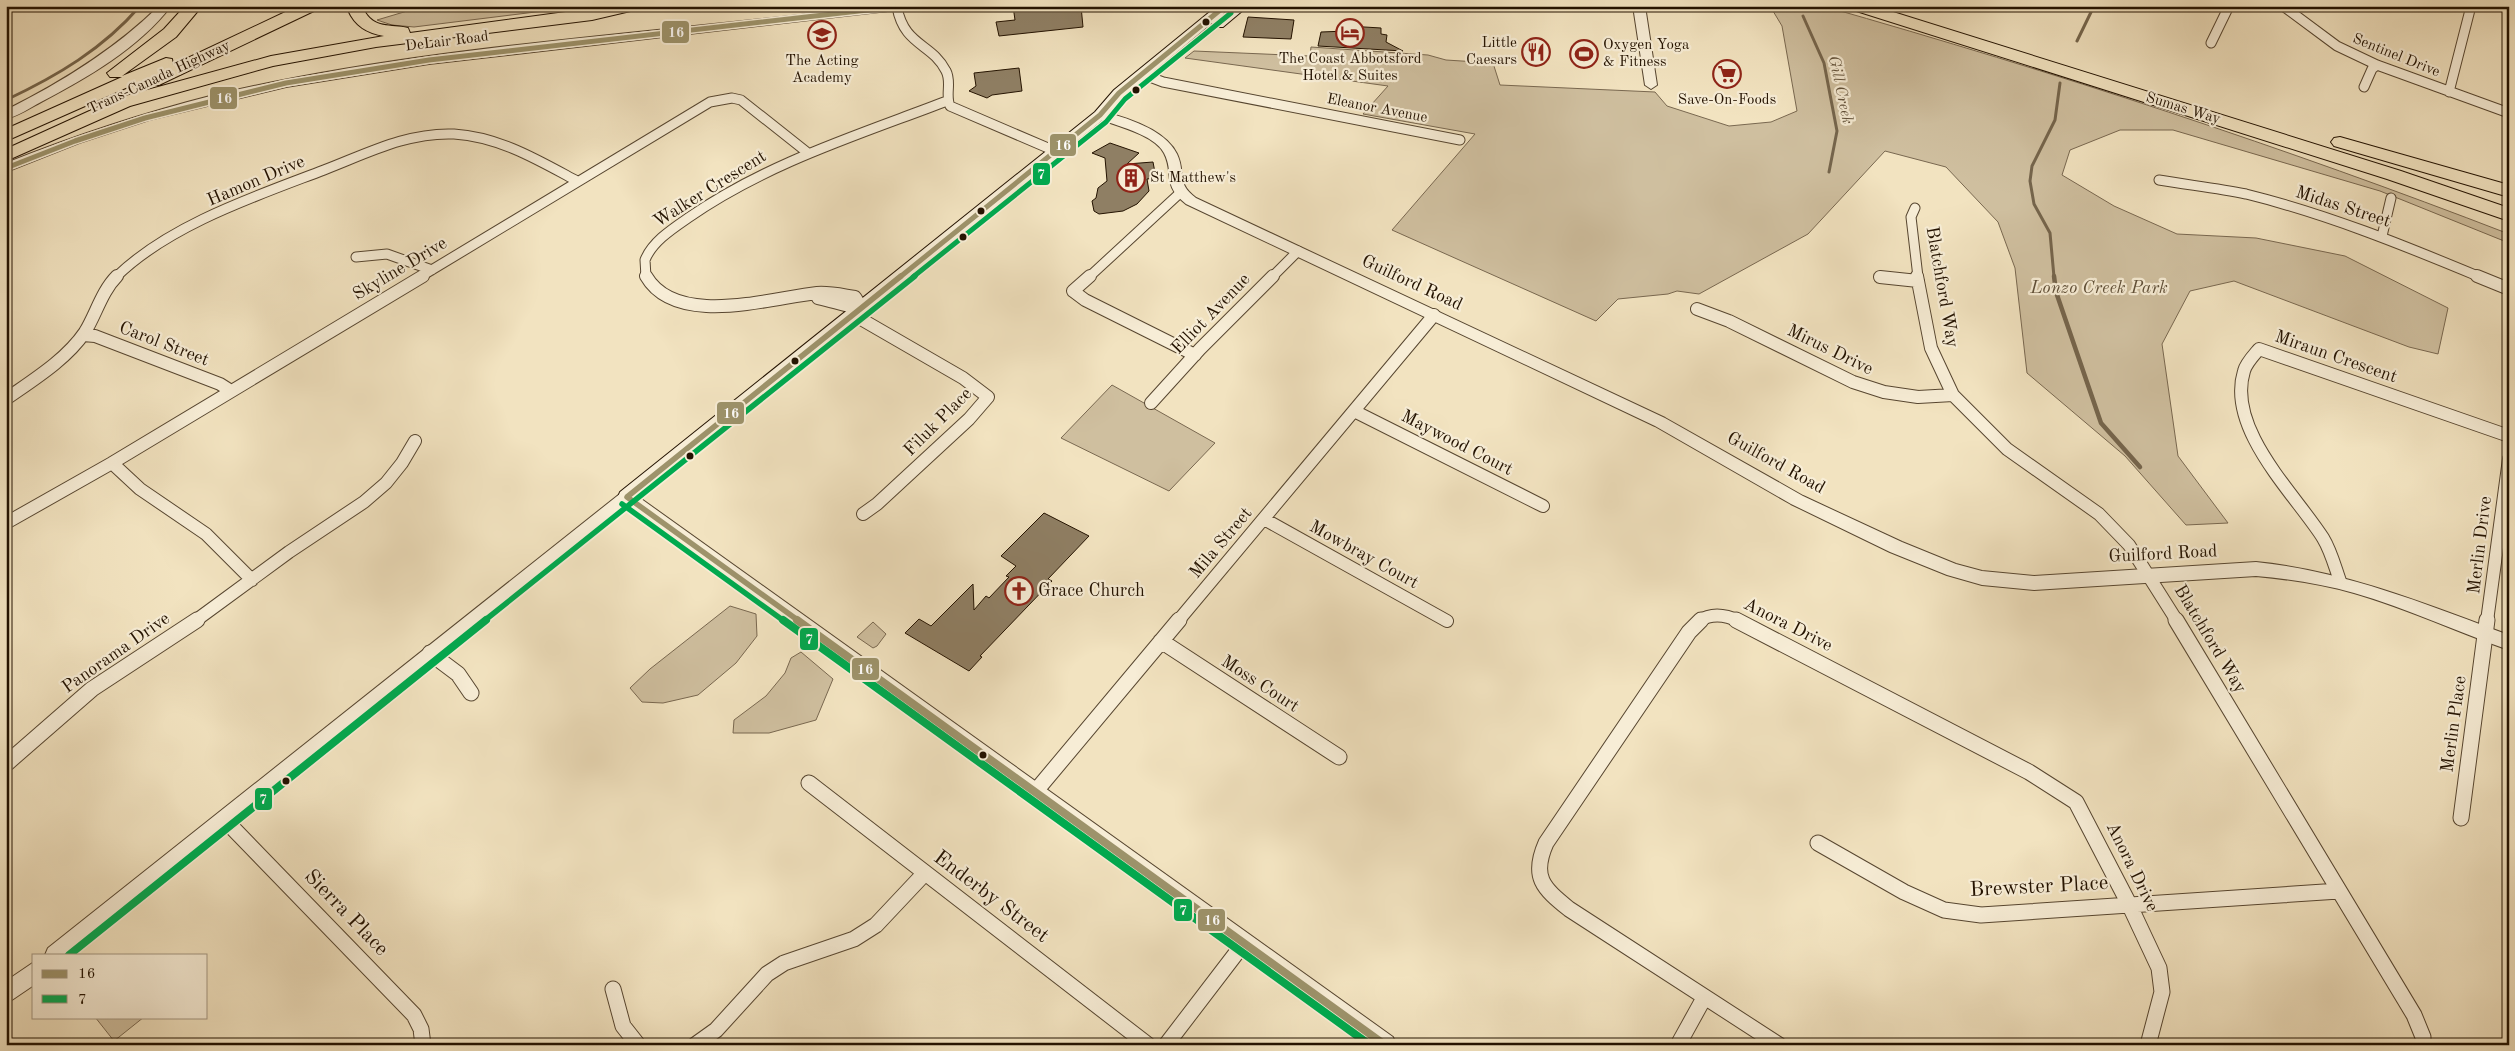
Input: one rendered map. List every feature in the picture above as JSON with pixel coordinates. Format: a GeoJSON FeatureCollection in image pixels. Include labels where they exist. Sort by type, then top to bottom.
{"type":"FeatureCollection","features":[{"type":"Feature","properties":{"kind":"highway"},"geometry":{"type":"LineString","coordinates":[[6,132],[79,95],[137,59],[170,33],[194,6]]}},
{"type":"Feature","properties":{"kind":"highway","name":"Trans-Canada Highway"},"geometry":{"type":"LineString","coordinates":[[6,136],[288,6]]}},
{"type":"Feature","properties":{"kind":"highway","name":"Trans-Canada Highway"},"geometry":{"type":"LineString","coordinates":[[6,150],[312,6]]}},
{"type":"Feature","properties":{"kind":"highway"},"geometry":{"type":"LineString","coordinates":[[358,6],[356,10],[359,18],[371,27],[382,31],[398,32],[474,25],[607,6]]}},
{"type":"Feature","properties":{"kind":"highway"},"geometry":{"type":"LineString","coordinates":[[6,156],[124,102],[271,61],[376,42],[592,15],[633,6]]}},
{"type":"Feature","properties":{"kind":"highway","name":"Sumas Way"},"geometry":{"type":"LineString","coordinates":[[1856,6],[2198,113],[2509,215]]}},
{"type":"Feature","properties":{"kind":"highway","name":"Sumas Way"},"geometry":{"type":"LineString","coordinates":[[1892,7],[2288,133],[2509,206]]}},
{"type":"Feature","properties":{"kind":"highway"},"geometry":{"type":"LineString","coordinates":[[2008,44],[2509,191]]}},
{"type":"Feature","properties":{"kind":"highway"},"geometry":{"type":"LineString","coordinates":[[2198,113],[2461,204],[2509,223]]}},
{"type":"Feature","properties":{"kind":"main road"},"geometry":{"type":"LineString","coordinates":[[627,497],[858,312],[1054,151],[1103,112],[1126,97],[1146,76],[1225,6]]}},
{"type":"Feature","properties":{"kind":"main road"},"geometry":{"type":"LineString","coordinates":[[1146,76],[1242,6]]}},
{"type":"Feature","properties":{"kind":"street"},"geometry":{"type":"LineString","coordinates":[[6,114],[67,84],[105,60],[132,40],[166,6]]}},
{"type":"Feature","properties":{"kind":"street"},"geometry":{"type":"LineString","coordinates":[[1639,6],[1651,85]]}},
{"type":"Feature","properties":{"kind":"street"},"geometry":{"type":"LineString","coordinates":[[2211,43],[2229,6]]}},
{"type":"Feature","properties":{"kind":"street","name":"Sentinel Drive"},"geometry":{"type":"LineString","coordinates":[[2284,6],[2326,39],[2377,65],[2509,113]]}},
{"type":"Feature","properties":{"kind":"street"},"geometry":{"type":"LineString","coordinates":[[2449,92],[2471,6]]}},
{"type":"Feature","properties":{"kind":"street"},"geometry":{"type":"LineString","coordinates":[[901,7],[900,24],[919,47],[945,68],[948,75],[947,101],[955,109],[1054,151]]}},
{"type":"Feature","properties":{"kind":"street","name":"DeLair Road"},"geometry":{"type":"LineString","coordinates":[[6,168],[43,152],[122,124],[212,99],[305,78],[452,56],[901,7]]}},
{"type":"Feature","properties":{"kind":"street"},"geometry":{"type":"LineString","coordinates":[[2364,87],[2372,69],[2377,65]]}},
{"type":"Feature","properties":{"kind":"street","name":"Eleanor Avenue"},"geometry":{"type":"LineString","coordinates":[[1146,76],[1163,82],[1460,140]]}},
{"type":"Feature","properties":{"kind":"street","name":"Skyline Drive"},"geometry":{"type":"LineString","coordinates":[[6,523],[112,463],[577,181],[720,99],[732,98],[741,100],[808,153]]}},
{"type":"Feature","properties":{"kind":"street","name":"Walker Crescent"},"geometry":{"type":"LineString","coordinates":[[858,312],[833,301],[805,296],[751,303],[706,305],[691,303],[674,299],[658,290],[648,280],[643,269],[646,257],[654,244],[676,227],[755,179],[808,153],[947,101]]}},
{"type":"Feature","properties":{"kind":"street"},"geometry":{"type":"LineString","coordinates":[[1103,112],[1150,136],[1166,147],[1180,193],[1087,275],[1073,291],[1085,300],[1194,355]]}},
{"type":"Feature","properties":{"kind":"street","name":"Hamon Drive"},"geometry":{"type":"LineString","coordinates":[[6,398],[40,374],[83,335],[109,287],[120,273],[162,243],[263,194],[413,138],[443,135],[468,136],[496,141],[517,149],[577,181]]}},
{"type":"Feature","properties":{"kind":"street","name":"Midas Street"},"geometry":{"type":"LineString","coordinates":[[2159,180],[2253,196],[2307,211],[2382,236],[2509,289]]}},
{"type":"Feature","properties":{"kind":"street","name":"Guilford Road"},"geometry":{"type":"LineString","coordinates":[[1180,193],[1298,251],[1660,422],[1804,503],[1924,560],[1953,570],[1982,578],[2034,583],[2256,569],[2285,570],[2340,581],[2509,644]]}},
{"type":"Feature","properties":{"kind":"street"},"geometry":{"type":"LineString","coordinates":[[2382,236],[2390,198]]}},
{"type":"Feature","properties":{"kind":"street","name":"Blatchford Way"},"geometry":{"type":"LineString","coordinates":[[1915,208],[1911,217],[1918,282],[1931,348],[1953,395],[2013,454],[2100,514],[2129,545],[2149,575],[2414,1015],[2423,1037],[2423,1045]]}},
{"type":"Feature","properties":{"kind":"street","name":"Elliot Avenue"},"geometry":{"type":"LineString","coordinates":[[1151,403],[1194,355],[1298,251]]}},
{"type":"Feature","properties":{"kind":"street"},"geometry":{"type":"LineString","coordinates":[[356,256],[387,254],[432,270]]}},
{"type":"Feature","properties":{"kind":"street"},"geometry":{"type":"LineString","coordinates":[[1880,277],[1918,282]]}},
{"type":"Feature","properties":{"kind":"street","name":"Mirus Drive"},"geometry":{"type":"LineString","coordinates":[[1697,309],[1723,318],[1869,390],[1904,397],[1937,398],[1953,395]]}},
{"type":"Feature","properties":{"kind":"street","name":"Filuk Place"},"geometry":{"type":"LineString","coordinates":[[858,312],[963,378],[988,397],[980,409],[902,482],[863,514]]}},
{"type":"Feature","properties":{"kind":"street","name":"Mila Street"},"geometry":{"type":"LineString","coordinates":[[1036,792],[1434,315]]}},
{"type":"Feature","properties":{"kind":"street","name":"Carol Street"},"geometry":{"type":"LineString","coordinates":[[83,335],[95,336],[202,377],[231,391]]}},
{"type":"Feature","properties":{"kind":"street","name":"Miraun Crescent"},"geometry":{"type":"LineString","coordinates":[[2340,581],[2323,539],[2269,465],[2252,436],[2244,408],[2241,382],[2250,357],[2259,349],[2284,356],[2509,436]]}},
{"type":"Feature","properties":{"kind":"street","name":"Maywood Court"},"geometry":{"type":"LineString","coordinates":[[1354,411],[1543,506]]}},
{"type":"Feature","properties":{"kind":"street","name":"Panorama Drive"},"geometry":{"type":"LineString","coordinates":[[6,764],[92,689],[211,611],[364,502],[386,483],[402,463],[415,441]]}},
{"type":"Feature","properties":{"kind":"street","name":"Merlin Drive"},"geometry":{"type":"LineString","coordinates":[[2486,635],[2509,459]]}},
{"type":"Feature","properties":{"kind":"street"},"geometry":{"type":"LineString","coordinates":[[112,463],[140,489],[206,534],[252,580]]}},
{"type":"Feature","properties":{"kind":"street"},"geometry":{"type":"LineString","coordinates":[[56,954],[430,652],[627,497],[1385,1045]]}},
{"type":"Feature","properties":{"kind":"street","name":"Mowbray Court"},"geometry":{"type":"LineString","coordinates":[[1264,518],[1447,622]]}},
{"type":"Feature","properties":{"kind":"street","name":"Anora Drive"},"geometry":{"type":"LineString","coordinates":[[1779,1045],[1704,998],[1550,894],[1539,879],[1538,860],[1546,843],[1688,632],[1699,621],[1711,615],[1730,617],[2057,788],[2076,802],[2129,904],[2159,968],[2162,992],[2148,1045]]}},
{"type":"Feature","properties":{"kind":"street","name":"Merlin Place"},"geometry":{"type":"LineString","coordinates":[[2460,818],[2486,635]]}},
{"type":"Feature","properties":{"kind":"street","name":"Moss Court"},"geometry":{"type":"LineString","coordinates":[[1161,641],[1340,757]]}},
{"type":"Feature","properties":{"kind":"street"},"geometry":{"type":"LineString","coordinates":[[430,652],[458,674],[471,693]]}},
{"type":"Feature","properties":{"kind":"street","name":"Enderby Street"},"geometry":{"type":"LineString","coordinates":[[809,783],[924,874],[1148,1045]]}},
{"type":"Feature","properties":{"kind":"street","name":"Sierra Place"},"geometry":{"type":"LineString","coordinates":[[224,819],[414,1015],[421,1029],[423,1045]]}},
{"type":"Feature","properties":{"kind":"street","name":"Brewster Place"},"geometry":{"type":"LineString","coordinates":[[1818,843],[1904,892],[1944,910],[1981,915],[2338,890]]}},
{"type":"Feature","properties":{"kind":"street"},"geometry":{"type":"LineString","coordinates":[[695,1045],[716,1030],[767,974],[784,963],[854,939],[876,924],[924,874]]}},
{"type":"Feature","properties":{"kind":"street"},"geometry":{"type":"LineString","coordinates":[[1166,1045],[1244,943]]}},
{"type":"Feature","properties":{"kind":"street"},"geometry":{"type":"LineString","coordinates":[[6,994],[32,974]]}},
{"type":"Feature","properties":{"kind":"street"},"geometry":{"type":"LineString","coordinates":[[613,989],[620,1020],[626,1032],[638,1045]]}},
{"type":"Feature","properties":{"kind":"street"},"geometry":{"type":"LineString","coordinates":[[1678,1045],[1704,998]]}},
{"type":"Feature","properties":{"kind":"green space"},"geometry":{"type":"Polygon","coordinates":[[[424,6],[584,6],[414,27],[392,25],[377,20],[424,6]]]}},
{"type":"Feature","properties":{"kind":"green space","name":"Lonzo Creek Park"},"geometry":{"type":"Polygon","coordinates":[[[1770,6],[1823,6],[2083,84],[2254,141],[2424,202],[2509,234],[2509,243],[2380,191],[2173,130],[2120,130],[2070,150],[2062,175],[2114,206],[2177,234],[2256,238],[2345,256],[2448,308],[2438,354],[2409,347],[2234,281],[2190,291],[2162,344],[2178,456],[2228,523],[2186,525],[2125,456],[2027,373],[2015,268],[1998,222],[1946,167],[1885,151],[1808,234],[1699,294],[1677,291],[1668,294],[1618,299],[1596,321],[1392,230],[1475,134],[1363,114],[1388,86],[1185,58],[1194,51],[1310,56],[1311,47],[1428,55],[1446,60],[1493,63],[1500,85],[1655,92],[1667,106],[1729,126],[1771,122],[1797,111],[1782,26],[1770,6]]]}},
{"type":"Feature","properties":{"kind":"green space"},"geometry":{"type":"Polygon","coordinates":[[[1112,385],[1215,443],[1169,491],[1061,438],[1112,385]]]}},
{"type":"Feature","properties":{"kind":"green space"},"geometry":{"type":"Polygon","coordinates":[[[730,606],[756,614],[757,636],[736,663],[698,695],[663,703],[642,702],[630,688],[650,669],[730,606]]]}},
{"type":"Feature","properties":{"kind":"green space"},"geometry":{"type":"Polygon","coordinates":[[[873,622],[886,634],[877,646],[873,648],[857,637],[873,622]]]}},
{"type":"Feature","properties":{"kind":"green space"},"geometry":{"type":"Polygon","coordinates":[[[801,652],[833,679],[816,720],[769,733],[733,733],[734,720],[766,696],[785,673],[791,658],[801,652]]]}},
{"type":"Feature","properties":{"kind":"green space"},"geometry":{"type":"Polygon","coordinates":[[[96,1018],[143,1018],[114,1041],[96,1018]]]}},
{"type":"Feature","properties":{"kind":"building"},"geometry":{"type":"Polygon","coordinates":[[[1013,6],[1081,6],[1083,27],[999,36],[996,22],[1015,20],[1013,6]]]}},
{"type":"Feature","properties":{"kind":"building"},"geometry":{"type":"Polygon","coordinates":[[[1248,17],[1294,20],[1291,39],[1243,37],[1248,17]]]}},
{"type":"Feature","properties":{"kind":"building","name":"The Coast Abbotsford Hotel & Suites"},"geometry":{"type":"Polygon","coordinates":[[[1348,26],[1381,28],[1381,34],[1387,35],[1386,42],[1403,51],[1318,46],[1321,32],[1347,31],[1348,26]]]}},
{"type":"Feature","properties":{"kind":"building"},"geometry":{"type":"Polygon","coordinates":[[[1019,68],[1022,91],[992,95],[987,98],[969,91],[976,86],[974,73],[1019,68]]]}},
{"type":"Feature","properties":{"kind":"building","name":"St Matthew's"},"geometry":{"type":"Polygon","coordinates":[[[1110,143],[1139,153],[1127,164],[1153,162],[1156,178],[1147,179],[1149,191],[1137,204],[1123,211],[1099,214],[1094,211],[1092,201],[1096,198],[1098,188],[1107,181],[1105,158],[1092,153],[1110,143]]]}},
{"type":"Feature","properties":{"kind":"building","name":"Grace Church"},"geometry":{"type":"Polygon","coordinates":[[[1044,513],[1089,536],[1048,579],[1052,581],[980,656],[982,657],[969,671],[905,633],[919,619],[931,626],[973,584],[974,610],[986,596],[989,598],[1009,577],[1006,576],[1016,566],[1001,556],[1044,513]]]}},
{"type":"Feature","properties":{"kind":"waterway"},"geometry":{"type":"LineString","coordinates":[[6,100],[78,60],[111,35],[140,6]]}},
{"type":"Feature","properties":{"kind":"waterway"},"geometry":{"type":"LineString","coordinates":[[2077,41],[2094,6]]}},
{"type":"Feature","properties":{"kind":"waterway","name":"Gill Creek"},"geometry":{"type":"LineString","coordinates":[[1803,16],[1824,63],[1837,131],[1829,172]]}},
{"type":"Feature","properties":{"kind":"waterway"},"geometry":{"type":"LineString","coordinates":[[2054,277],[2050,233],[2034,204],[2030,181],[2032,166],[2055,120],[2060,83]]}},
{"type":"Feature","properties":{"kind":"waterway"},"geometry":{"type":"LineString","coordinates":[[2054,276],[2056,292],[2101,423],[2140,467]]}},
{"type":"Feature","properties":{"kind":"transit line","name":"16"},"geometry":{"type":"LineString","coordinates":[[6,168],[75,141],[145,118],[286,83],[429,60],[903,6]]}},
{"type":"Feature","properties":{"kind":"transit line","name":"16"},"geometry":{"type":"LineString","coordinates":[[1225,6],[1119,93],[1100,115],[627,497],[1385,1045]]}},
{"type":"Feature","properties":{"kind":"transit line","name":"7"},"geometry":{"type":"LineString","coordinates":[[70,954],[1106,122],[1125,99],[1231,13]]}},
{"type":"Feature","properties":{"kind":"transit line","name":"7"},"geometry":{"type":"LineString","coordinates":[[622,504],[1370,1045]]}},
{"type":"Feature","properties":{"kind":"place","name":"The Coast Abbotsford Hotel & Suites"},"geometry":{"type":"Point","coordinates":[1350,33]}},
{"type":"Feature","properties":{"kind":"place","name":"The Acting Academy"},"geometry":{"type":"Point","coordinates":[822,35]}},
{"type":"Feature","properties":{"kind":"place","name":"Little Caesars"},"geometry":{"type":"Point","coordinates":[1536,52]}},
{"type":"Feature","properties":{"kind":"place","name":"Oxygen Yoga & Fitness"},"geometry":{"type":"Point","coordinates":[1584,54]}},
{"type":"Feature","properties":{"kind":"place","name":"Save-On-Foods"},"geometry":{"type":"Point","coordinates":[1727,74]}},
{"type":"Feature","properties":{"kind":"place","name":"St Matthew's"},"geometry":{"type":"Point","coordinates":[1131,178]}},
{"type":"Feature","properties":{"kind":"place","name":"Grace Church"},"geometry":{"type":"Point","coordinates":[1019,591]}}]}
